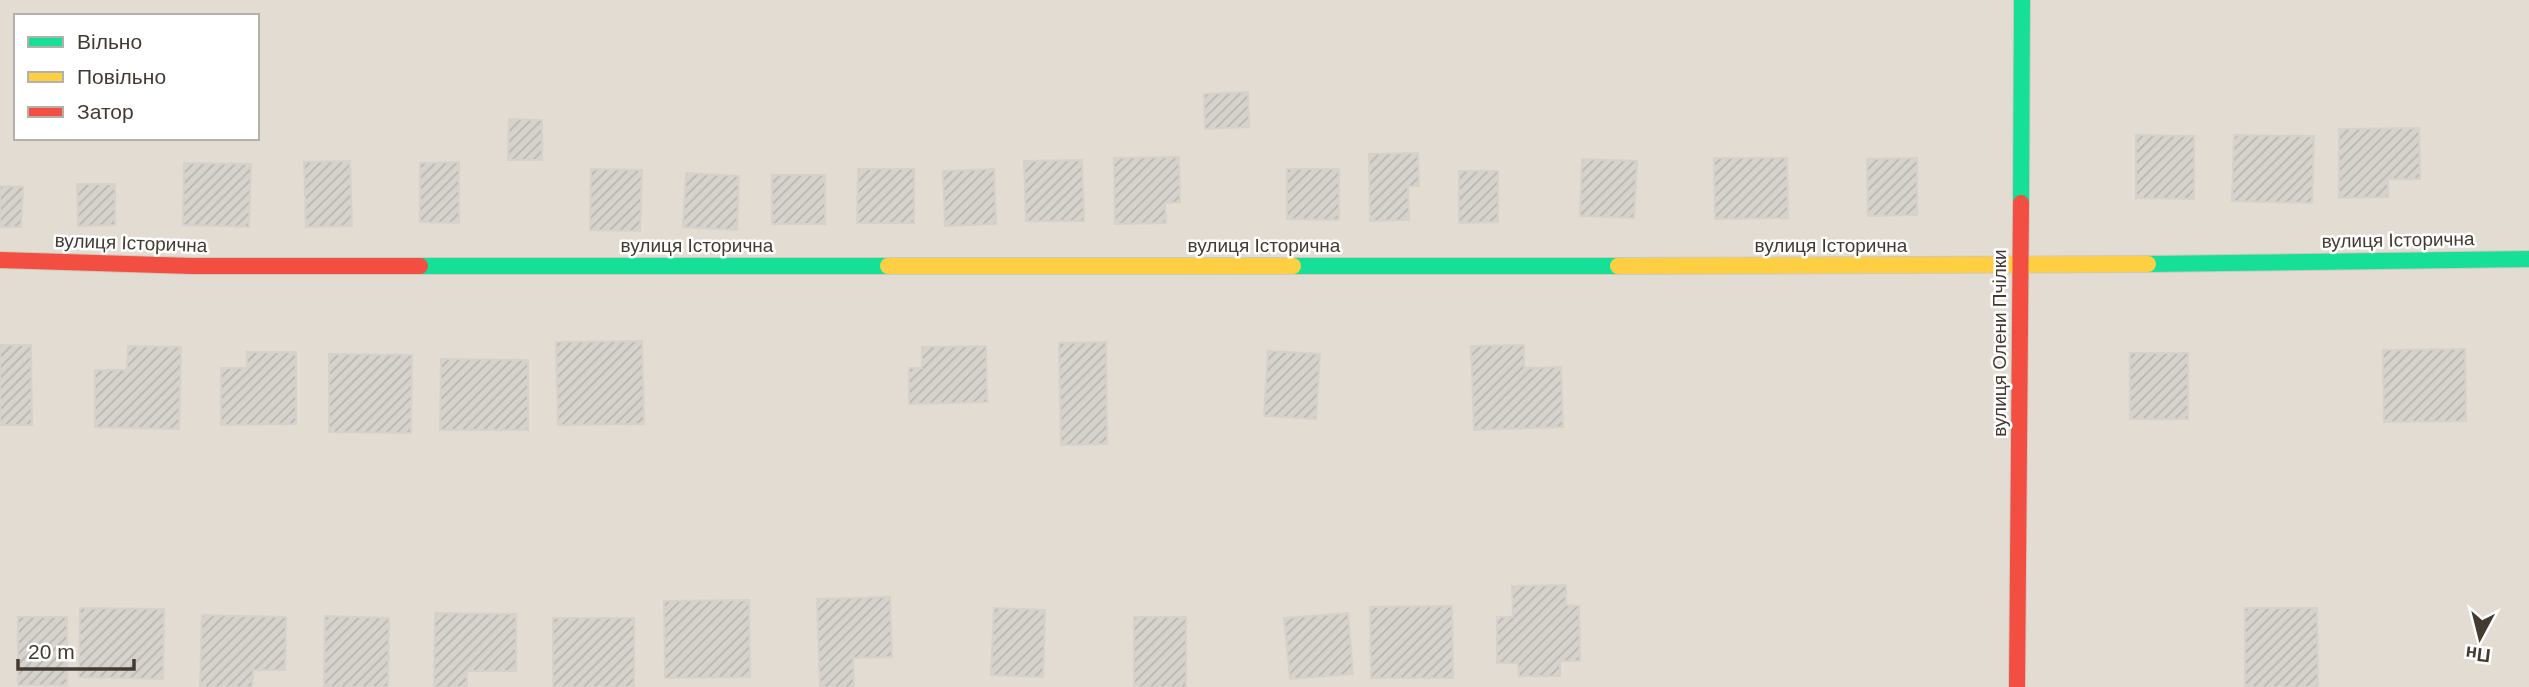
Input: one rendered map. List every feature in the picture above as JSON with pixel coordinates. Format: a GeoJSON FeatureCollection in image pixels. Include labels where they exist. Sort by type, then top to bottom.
{"type":"FeatureCollection","features":[{"type":"Feature","properties":{"kind":"street","name":"вулиця Олени Пчілки"},"geometry":{"type":"LineString","coordinates":[[2017,687],[2022,0]]}},
{"type":"Feature","properties":{"kind":"street","name":"вулиця Історична"},"geometry":{"type":"LineString","coordinates":[[0,260],[192,266],[2021,266],[2529,259]]}},
{"type":"Feature","properties":{"kind":"shaded area"},"geometry":{"type":"Polygon","coordinates":[[[0,0],[2529,0],[2529,687],[0,687],[0,0]]]}},
{"type":"Feature","properties":{"kind":"building"},"geometry":{"type":"Polygon","coordinates":[[[1248,92],[1249,127],[1205,129],[1204,94],[1248,92]]]}},
{"type":"Feature","properties":{"kind":"building"},"geometry":{"type":"Polygon","coordinates":[[[509,119],[542,120],[542,160],[508,160],[509,119]]]}},
{"type":"Feature","properties":{"kind":"building"},"geometry":{"type":"Polygon","coordinates":[[[2419,128],[2420,179],[2388,179],[2388,197],[2339,198],[2339,129],[2419,128]]]}},
{"type":"Feature","properties":{"kind":"building"},"geometry":{"type":"Polygon","coordinates":[[[2136,135],[2194,136],[2194,199],[2136,198],[2136,135]]]}},
{"type":"Feature","properties":{"kind":"building"},"geometry":{"type":"Polygon","coordinates":[[[2234,135],[2314,136],[2312,203],[2232,201],[2234,135]]]}},
{"type":"Feature","properties":{"kind":"building"},"geometry":{"type":"Polygon","coordinates":[[[1418,153],[1419,186],[1408,186],[1409,220],[1370,221],[1369,154],[1418,153]]]}},
{"type":"Feature","properties":{"kind":"building"},"geometry":{"type":"Polygon","coordinates":[[[1179,157],[1180,202],[1165,203],[1166,223],[1115,224],[1114,158],[1179,157]]]}},
{"type":"Feature","properties":{"kind":"building"},"geometry":{"type":"Polygon","coordinates":[[[1714,158],[1787,158],[1788,218],[1715,219],[1714,158]]]}},
{"type":"Feature","properties":{"kind":"building"},"geometry":{"type":"Polygon","coordinates":[[[1917,158],[1917,215],[1868,216],[1867,159],[1917,158]]]}},
{"type":"Feature","properties":{"kind":"building"},"geometry":{"type":"Polygon","coordinates":[[[1582,159],[1637,161],[1634,218],[1580,216],[1582,159]]]}},
{"type":"Feature","properties":{"kind":"building"},"geometry":{"type":"Polygon","coordinates":[[[1082,160],[1084,221],[1026,221],[1024,161],[1082,160]]]}},
{"type":"Feature","properties":{"kind":"building"},"geometry":{"type":"Polygon","coordinates":[[[350,161],[352,226],[306,227],[304,162],[350,161]]]}},
{"type":"Feature","properties":{"kind":"building"},"geometry":{"type":"Polygon","coordinates":[[[459,162],[459,223],[420,222],[420,163],[459,162]]]}},
{"type":"Feature","properties":{"kind":"building"},"geometry":{"type":"Polygon","coordinates":[[[184,163],[251,164],[249,227],[183,225],[184,163]]]}},
{"type":"Feature","properties":{"kind":"building"},"geometry":{"type":"Polygon","coordinates":[[[591,169],[642,170],[640,231],[590,230],[591,169]]]}},
{"type":"Feature","properties":{"kind":"building"},"geometry":{"type":"Polygon","coordinates":[[[858,169],[914,169],[914,223],[857,223],[858,169]]]}},
{"type":"Feature","properties":{"kind":"building"},"geometry":{"type":"Polygon","coordinates":[[[994,169],[996,224],[945,226],[943,171],[994,169]]]}},
{"type":"Feature","properties":{"kind":"building"},"geometry":{"type":"Polygon","coordinates":[[[1287,169],[1339,169],[1339,220],[1287,219],[1287,169]]]}},
{"type":"Feature","properties":{"kind":"building"},"geometry":{"type":"Polygon","coordinates":[[[1459,171],[1498,171],[1498,222],[1459,223],[1459,171]]]}},
{"type":"Feature","properties":{"kind":"building"},"geometry":{"type":"Polygon","coordinates":[[[686,173],[739,176],[737,230],[683,227],[686,173]]]}},
{"type":"Feature","properties":{"kind":"building"},"geometry":{"type":"Polygon","coordinates":[[[772,175],[825,175],[825,224],[772,224],[772,175]]]}},
{"type":"Feature","properties":{"kind":"building"},"geometry":{"type":"Polygon","coordinates":[[[77,184],[115,184],[115,225],[78,226],[77,184]]]}},
{"type":"Feature","properties":{"kind":"building"},"geometry":{"type":"Polygon","coordinates":[[[0,186],[23,187],[21,227],[0,227],[0,186]]]}},
{"type":"Feature","properties":{"kind":"building"},"geometry":{"type":"Polygon","coordinates":[[[642,341],[644,424],[558,425],[556,342],[642,341]]]}},
{"type":"Feature","properties":{"kind":"building"},"geometry":{"type":"Polygon","coordinates":[[[1106,342],[1107,444],[1061,445],[1059,343],[1106,342]]]}},
{"type":"Feature","properties":{"kind":"building"},"geometry":{"type":"Polygon","coordinates":[[[0,345],[31,345],[32,425],[0,425],[0,345]]]}},
{"type":"Feature","properties":{"kind":"building"},"geometry":{"type":"Polygon","coordinates":[[[1524,345],[1524,368],[1561,367],[1563,427],[1474,430],[1471,346],[1524,345]]]}},
{"type":"Feature","properties":{"kind":"building"},"geometry":{"type":"Polygon","coordinates":[[[128,346],[181,347],[179,429],[95,427],[95,370],[127,370],[128,346]]]}},
{"type":"Feature","properties":{"kind":"building"},"geometry":{"type":"Polygon","coordinates":[[[986,346],[987,402],[909,404],[909,368],[922,368],[922,347],[986,346]]]}},
{"type":"Feature","properties":{"kind":"building"},"geometry":{"type":"Polygon","coordinates":[[[2465,349],[2466,421],[2384,422],[2383,350],[2465,349]]]}},
{"type":"Feature","properties":{"kind":"building"},"geometry":{"type":"Polygon","coordinates":[[[1268,351],[1320,354],[1316,419],[1264,416],[1268,351]]]}},
{"type":"Feature","properties":{"kind":"building"},"geometry":{"type":"Polygon","coordinates":[[[247,352],[296,352],[296,424],[221,425],[221,368],[247,368],[247,352]]]}},
{"type":"Feature","properties":{"kind":"building"},"geometry":{"type":"Polygon","coordinates":[[[2130,353],[2188,353],[2188,419],[2130,419],[2130,353]]]}},
{"type":"Feature","properties":{"kind":"building"},"geometry":{"type":"Polygon","coordinates":[[[329,354],[412,355],[411,433],[329,432],[329,354]]]}},
{"type":"Feature","properties":{"kind":"building"},"geometry":{"type":"Polygon","coordinates":[[[441,359],[528,360],[528,430],[440,430],[441,359]]]}},
{"type":"Feature","properties":{"kind":"building"},"geometry":{"type":"Polygon","coordinates":[[[1566,585],[1566,605],[1579,606],[1580,661],[1560,661],[1560,676],[1519,676],[1518,663],[1497,663],[1497,617],[1513,617],[1512,586],[1566,585]]]}},
{"type":"Feature","properties":{"kind":"building"},"geometry":{"type":"Polygon","coordinates":[[[890,597],[892,657],[853,658],[854,687],[820,687],[817,599],[890,597]]]}},
{"type":"Feature","properties":{"kind":"building"},"geometry":{"type":"Polygon","coordinates":[[[749,600],[750,677],[665,678],[664,601],[749,600]]]}},
{"type":"Feature","properties":{"kind":"building"},"geometry":{"type":"Polygon","coordinates":[[[1452,606],[1453,678],[1371,678],[1370,607],[1452,606]]]}},
{"type":"Feature","properties":{"kind":"building"},"geometry":{"type":"Polygon","coordinates":[[[80,608],[164,609],[163,679],[79,677],[80,608]]]}},
{"type":"Feature","properties":{"kind":"building"},"geometry":{"type":"Polygon","coordinates":[[[994,608],[1045,610],[1043,677],[991,675],[994,608]]]}},
{"type":"Feature","properties":{"kind":"building"},"geometry":{"type":"Polygon","coordinates":[[[2245,608],[2317,608],[2318,687],[2245,687],[2245,608]]]}},
{"type":"Feature","properties":{"kind":"building"},"geometry":{"type":"Polygon","coordinates":[[[435,613],[516,614],[516,671],[467,671],[467,687],[434,687],[435,613]]]}},
{"type":"Feature","properties":{"kind":"building"},"geometry":{"type":"Polygon","coordinates":[[[1348,613],[1353,674],[1290,679],[1284,618],[1348,613]]]}},
{"type":"Feature","properties":{"kind":"building"},"geometry":{"type":"Polygon","coordinates":[[[202,615],[286,617],[285,670],[253,670],[252,687],[200,687],[202,615]]]}},
{"type":"Feature","properties":{"kind":"building"},"geometry":{"type":"Polygon","coordinates":[[[325,616],[389,618],[388,687],[324,687],[325,616]]]}},
{"type":"Feature","properties":{"kind":"building"},"geometry":{"type":"Polygon","coordinates":[[[18,617],[67,617],[67,685],[18,685],[18,617]]]}},
{"type":"Feature","properties":{"kind":"building"},"geometry":{"type":"Polygon","coordinates":[[[1134,617],[1186,617],[1186,687],[1134,687],[1134,617]]]}},
{"type":"Feature","properties":{"kind":"building"},"geometry":{"type":"Polygon","coordinates":[[[553,618],[634,618],[634,687],[553,687],[553,618]]]}},
{"type":"Feature","properties":{"kind":"traffic: fast"},"geometry":{"type":"LineString","coordinates":[[2021,203],[2022,0]]}},
{"type":"Feature","properties":{"kind":"traffic: fast"},"geometry":{"type":"LineString","coordinates":[[2148,264],[2529,259]]}},
{"type":"Feature","properties":{"kind":"traffic: fast"},"geometry":{"type":"LineString","coordinates":[[420,266],[888,266]]}},
{"type":"Feature","properties":{"kind":"traffic: fast"},"geometry":{"type":"LineString","coordinates":[[1293,266],[1618,266]]}},
{"type":"Feature","properties":{"kind":"traffic: slow"},"geometry":{"type":"LineString","coordinates":[[1618,266],[2148,264]]}},
{"type":"Feature","properties":{"kind":"traffic: slow"},"geometry":{"type":"LineString","coordinates":[[888,266],[1293,266]]}},
{"type":"Feature","properties":{"kind":"traffic: jam"},"geometry":{"type":"LineString","coordinates":[[2017,687],[2021,203]]}},
{"type":"Feature","properties":{"kind":"traffic: jam"},"geometry":{"type":"LineString","coordinates":[[0,260],[192,266],[420,266]]}}]}
